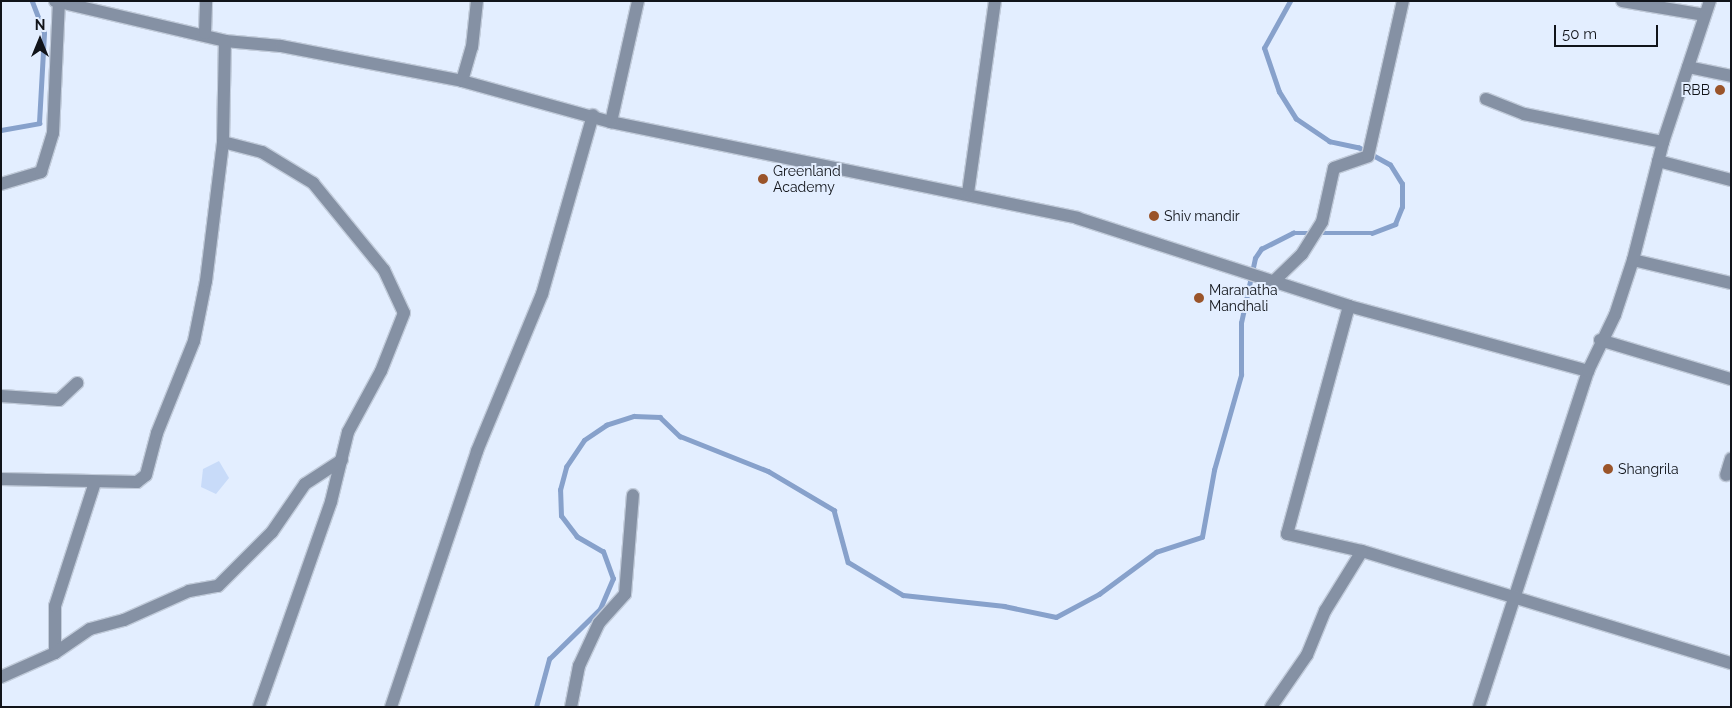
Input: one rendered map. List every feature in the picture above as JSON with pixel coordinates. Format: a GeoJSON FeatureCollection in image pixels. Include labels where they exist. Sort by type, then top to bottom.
{"type":"FeatureCollection","features":[{"type":"Feature","properties":{"kind":"street"},"geometry":{"type":"LineString","coordinates":[[205,33],[206,1]]}},
{"type":"Feature","properties":{"kind":"street"},"geometry":{"type":"LineString","coordinates":[[462,80],[472,47],[477,1]]}},
{"type":"Feature","properties":{"kind":"street"},"geometry":{"type":"LineString","coordinates":[[611,122],[638,1]]}},
{"type":"Feature","properties":{"kind":"street"},"geometry":{"type":"LineString","coordinates":[[968,192],[995,1]]}},
{"type":"Feature","properties":{"kind":"street"},"geometry":{"type":"LineString","coordinates":[[1273,282],[1302,254],[1322,222],[1334,168],[1368,156],[1402,1]]}},
{"type":"Feature","properties":{"kind":"street"},"geometry":{"type":"LineString","coordinates":[[1622,1],[1705,15]]}},
{"type":"Feature","properties":{"kind":"street"},"geometry":{"type":"LineString","coordinates":[[1479,707],[1588,371],[1600,340],[1615,314],[1633,260],[1663,142],[1710,1]]}},
{"type":"Feature","properties":{"kind":"street"},"geometry":{"type":"LineString","coordinates":[[1,184],[41,172],[54,133],[57,2],[205,33],[225,41],[280,46],[462,80],[593,115],[611,122],[968,192],[1077,218],[1349,306],[1588,371]]}},
{"type":"Feature","properties":{"kind":"street"},"geometry":{"type":"LineString","coordinates":[[1,479],[137,482],[146,475],[157,433],[194,341],[223,142],[225,41]]}},
{"type":"Feature","properties":{"kind":"street"},"geometry":{"type":"LineString","coordinates":[[1688,67],[1731,76]]}},
{"type":"Feature","properties":{"kind":"street"},"geometry":{"type":"LineString","coordinates":[[1486,98],[1524,114],[1663,142]]}},
{"type":"Feature","properties":{"kind":"street"},"geometry":{"type":"LineString","coordinates":[[391,707],[476,451],[542,294],[593,115]]}},
{"type":"Feature","properties":{"kind":"street"},"geometry":{"type":"LineString","coordinates":[[223,142],[262,152],[313,183],[384,270],[404,313],[381,371],[348,432],[342,460],[259,707]]}},
{"type":"Feature","properties":{"kind":"street"},"geometry":{"type":"LineString","coordinates":[[1658,161],[1731,180]]}},
{"type":"Feature","properties":{"kind":"street"},"geometry":{"type":"LineString","coordinates":[[1633,260],[1731,283]]}},
{"type":"Feature","properties":{"kind":"street"},"geometry":{"type":"LineString","coordinates":[[1349,306],[1287,534],[1362,551],[1731,663]]}},
{"type":"Feature","properties":{"kind":"street"},"geometry":{"type":"LineString","coordinates":[[1600,340],[1731,379]]}},
{"type":"Feature","properties":{"kind":"street"},"geometry":{"type":"LineString","coordinates":[[1,396],[59,400],[77,383]]}},
{"type":"Feature","properties":{"kind":"street"},"geometry":{"type":"LineString","coordinates":[[1726,475],[1731,458]]}},
{"type":"Feature","properties":{"kind":"street"},"geometry":{"type":"LineString","coordinates":[[1,677],[55,653],[90,629],[124,620],[189,591],[218,586],[272,532],[305,484],[342,460]]}},
{"type":"Feature","properties":{"kind":"street"},"geometry":{"type":"LineString","coordinates":[[55,653],[55,606],[95,482]]}},
{"type":"Feature","properties":{"kind":"street"},"geometry":{"type":"LineString","coordinates":[[571,707],[579,666],[599,623],[625,594],[633,495]]}},
{"type":"Feature","properties":{"kind":"street"},"geometry":{"type":"LineString","coordinates":[[1271,707],[1307,655],[1325,611],[1362,551]]}},
{"type":"Feature","properties":{"kind":"shaded area"},"geometry":{"type":"Polygon","coordinates":[[[219,461],[229,478],[216,494],[201,487],[203,469],[219,461]]]}},
{"type":"Feature","properties":{"kind":"waterway"},"geometry":{"type":"LineString","coordinates":[[1,130],[39,123],[44,33],[32,1]]}},
{"type":"Feature","properties":{"kind":"waterway"},"geometry":{"type":"LineString","coordinates":[[536,707],[549,659],[600,609],[613,579],[603,552],[577,537],[561,516],[560,490],[566,467],[584,440],[606,425],[634,416],[660,417],[680,436],[768,471],[834,510],[848,562],[903,595],[1004,606],[1056,617],[1099,594],[1156,552],[1202,537],[1214,470],[1241,375],[1241,323],[1255,258],[1261,249],[1293,233],[1372,233],[1395,224],[1402,207],[1402,184],[1390,165],[1359,148],[1330,142],[1296,119],[1279,92],[1264,48],[1290,1]]}},
{"type":"Feature","properties":{"kind":"place","name":"RBB"},"geometry":{"type":"Point","coordinates":[1720,90]}},
{"type":"Feature","properties":{"kind":"place","name":"Greenland Academy"},"geometry":{"type":"Point","coordinates":[763,179]}},
{"type":"Feature","properties":{"kind":"place","name":"Shiv mandir"},"geometry":{"type":"Point","coordinates":[1154,216]}},
{"type":"Feature","properties":{"kind":"place","name":"Maranatha Mandhali"},"geometry":{"type":"Point","coordinates":[1199,298]}},
{"type":"Feature","properties":{"kind":"place","name":"Shangrila"},"geometry":{"type":"Point","coordinates":[1608,469]}}]}
